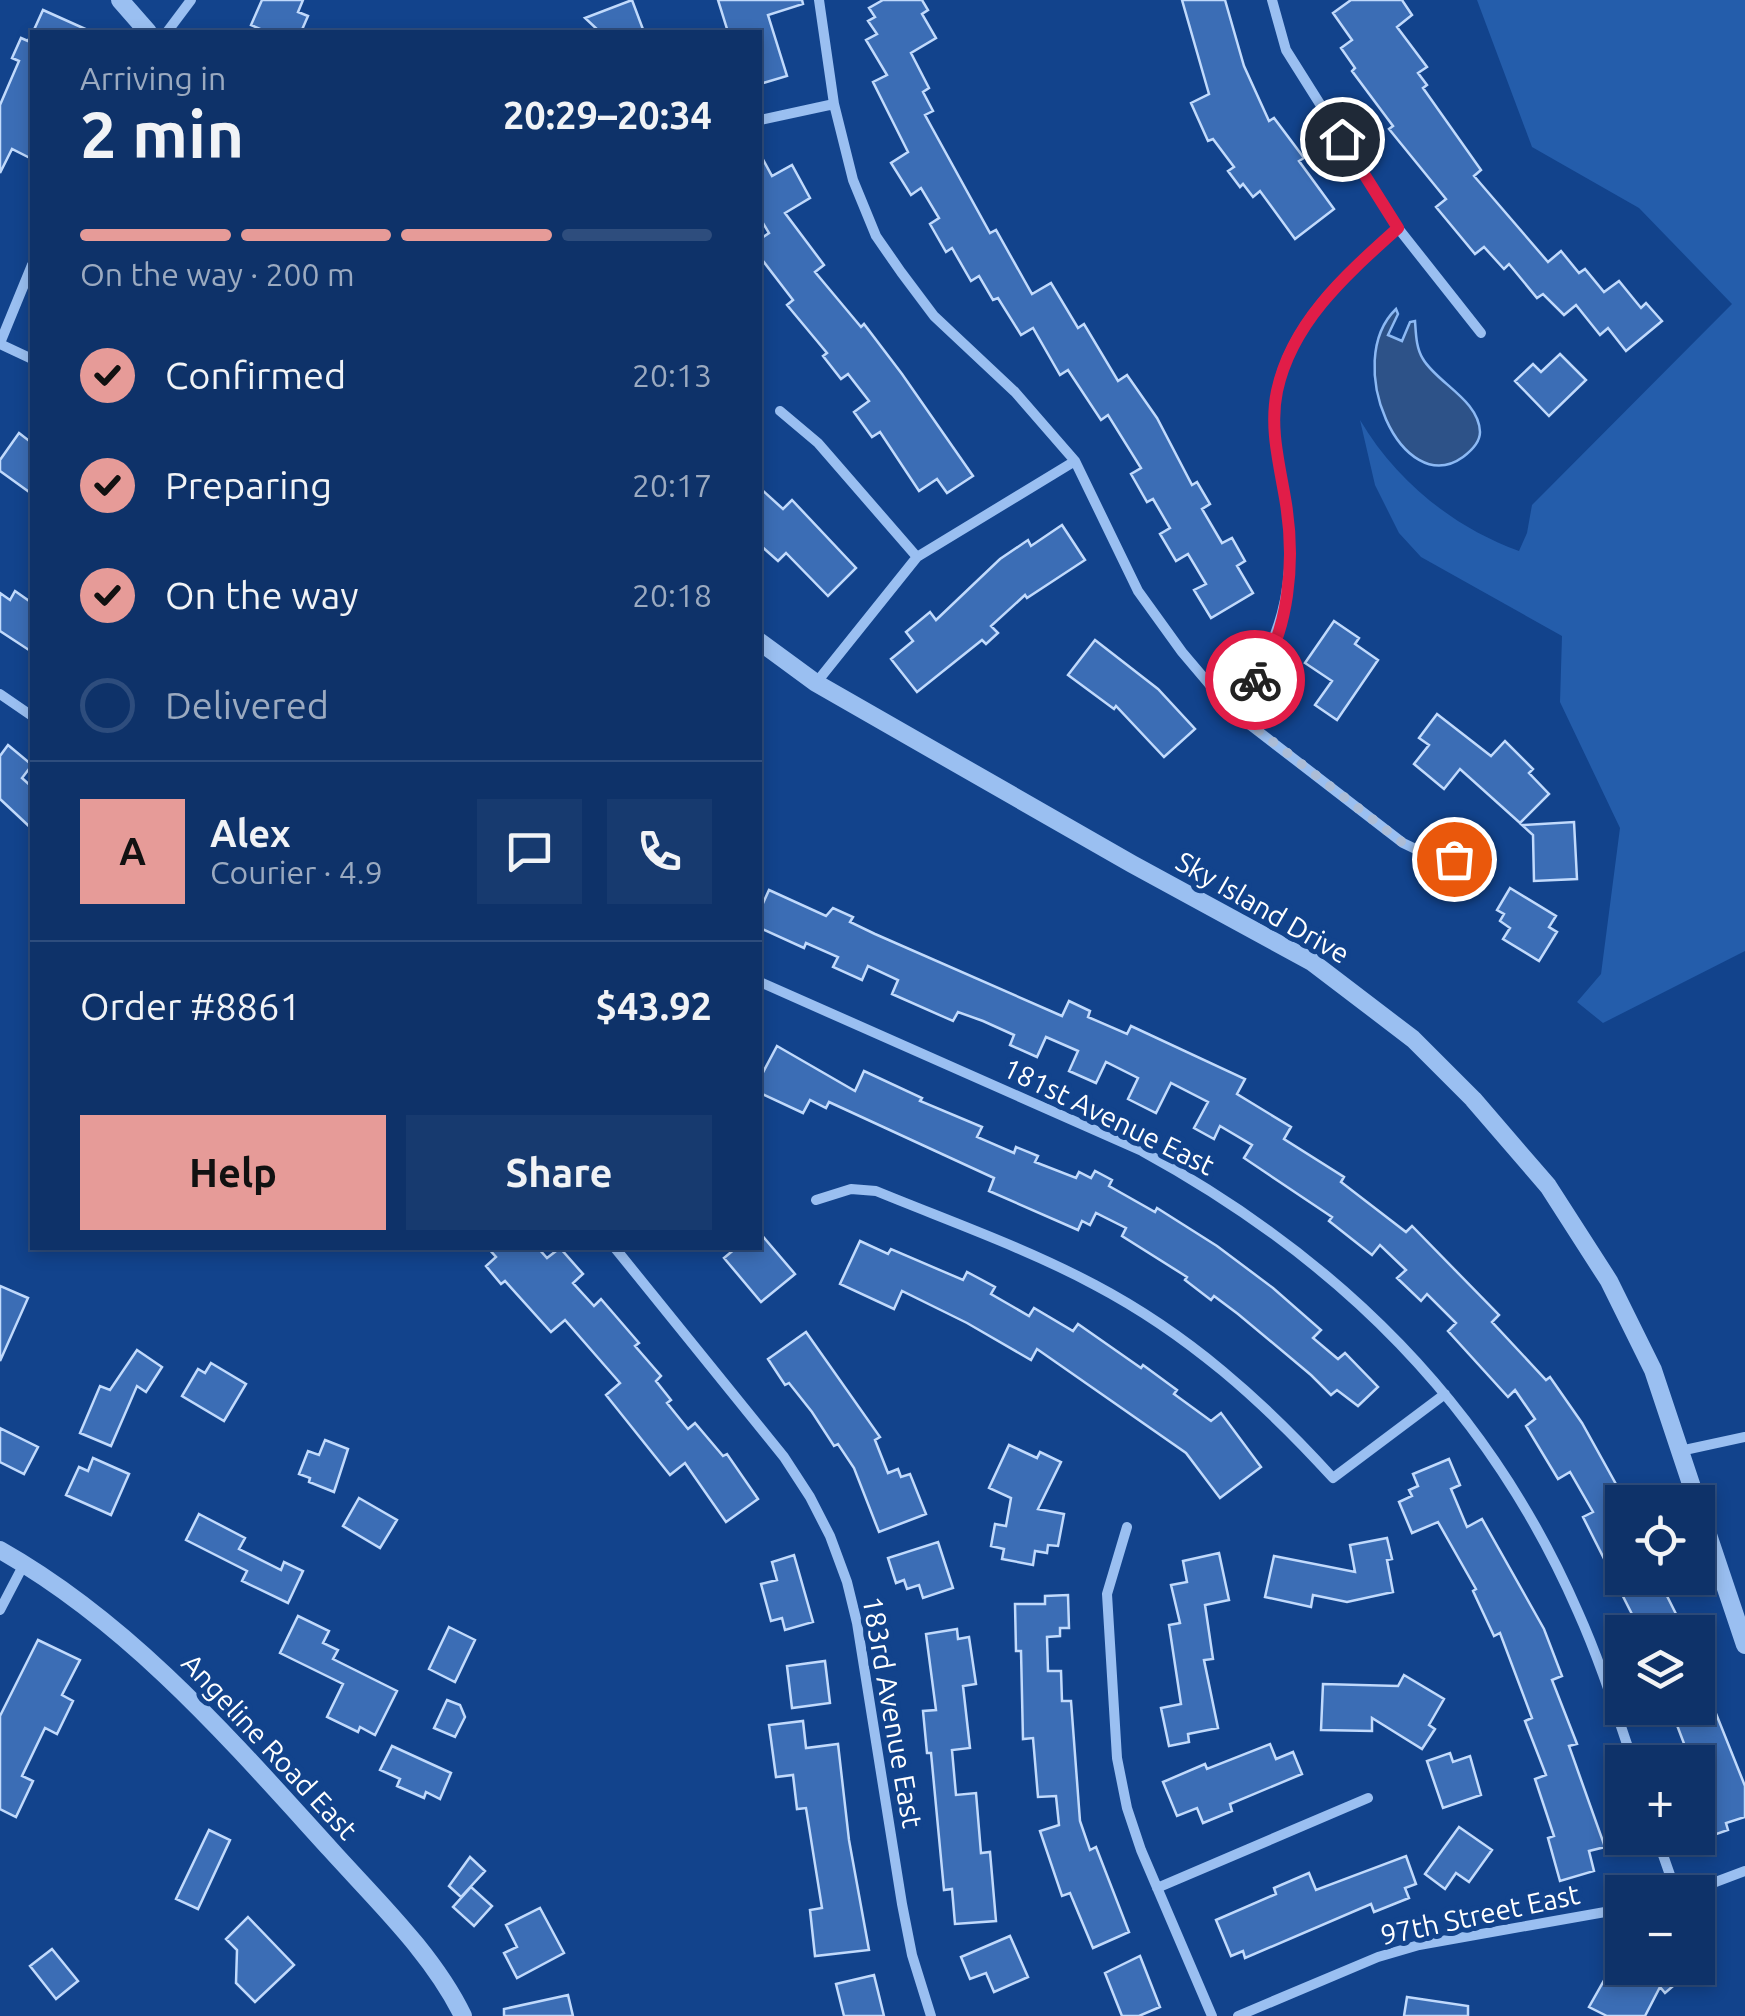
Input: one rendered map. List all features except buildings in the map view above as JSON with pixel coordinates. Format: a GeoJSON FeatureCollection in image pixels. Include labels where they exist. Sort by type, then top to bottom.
{"type":"FeatureCollection","features":[{"type":"Feature","properties":{"kind":"street"},"geometry":{"type":"LineString","coordinates":[[120,0],[146,30]]}},
{"type":"Feature","properties":{"kind":"street"},"geometry":{"type":"LineString","coordinates":[[168,30],[191,0]]}},
{"type":"Feature","properties":{"kind":"street"},"geometry":{"type":"LineString","coordinates":[[818,0],[834,104],[853,180],[876,236],[934,316],[1015,392],[1074,461],[1138,591],[1182,652],[1232,710],[1403,843],[1428,854],[1454,859]]}},
{"type":"Feature","properties":{"kind":"street"},"geometry":{"type":"LineString","coordinates":[[1272,0],[1286,50],[1398,228],[1481,333]]}},
{"type":"Feature","properties":{"kind":"street"},"geometry":{"type":"LineString","coordinates":[[762,120],[834,104]]}},
{"type":"Feature","properties":{"kind":"street"},"geometry":{"type":"LineString","coordinates":[[1232,710],[1259,674],[1274,640],[1289,572],[1286,506],[1273,429],[1278,388],[1312,316],[1334,286],[1398,228]]}},
{"type":"Feature","properties":{"kind":"street"},"geometry":{"type":"LineString","coordinates":[[30,270],[0,343],[30,358]]}},
{"type":"Feature","properties":{"kind":"street"},"geometry":{"type":"LineString","coordinates":[[780,411],[818,443],[917,556]]}},
{"type":"Feature","properties":{"kind":"street"},"geometry":{"type":"LineString","coordinates":[[816,684],[917,556],[1074,461]]}},
{"type":"Feature","properties":{"kind":"street","name":"Sky Island Drive"},"geometry":{"type":"LineString","coordinates":[[762,644],[816,684],[1312,962],[1413,1039],[1548,1186],[1609,1281],[1653,1370],[1691,1485]]}},
{"type":"Feature","properties":{"kind":"street"},"geometry":{"type":"LineString","coordinates":[[0,694],[30,715]]}},
{"type":"Feature","properties":{"kind":"street","name":"181st Avenue East"},"geometry":{"type":"LineString","coordinates":[[762,983],[1142,1151],[1199,1182],[1309,1259],[1401,1344],[1445,1394],[1512,1487],[1549,1550],[1578,1612],[1626,1745]]}},
{"type":"Feature","properties":{"kind":"street"},"geometry":{"type":"LineString","coordinates":[[816,1200],[851,1189],[876,1191],[1094,1284],[1207,1357],[1291,1432],[1333,1478],[1445,1394]]}},
{"type":"Feature","properties":{"kind":"street","name":"183rd Avenue East"},"geometry":{"type":"LineString","coordinates":[[616,1250],[784,1458],[810,1496],[830,1536],[848,1582],[857,1623],[902,1904],[912,1956],[932,2016]]}},
{"type":"Feature","properties":{"kind":"street"},"geometry":{"type":"LineString","coordinates":[[1680,1451],[1745,1437]]}},
{"type":"Feature","properties":{"kind":"street"},"geometry":{"type":"LineString","coordinates":[[1127,1527],[1107,1594],[1116,1741],[1128,1808],[1157,1888],[1212,2016]]}},
{"type":"Feature","properties":{"kind":"street","name":"Angeline Road East"},"geometry":{"type":"LineString","coordinates":[[0,1550],[111,1627],[171,1678],[389,1916],[436,1971],[463,2016]]}},
{"type":"Feature","properties":{"kind":"street","name":"Sky Island Drive"},"geometry":{"type":"LineString","coordinates":[[1715,1557],[1745,1646]]}},
{"type":"Feature","properties":{"kind":"street"},"geometry":{"type":"LineString","coordinates":[[0,1610],[24,1564]]}},
{"type":"Feature","properties":{"kind":"street"},"geometry":{"type":"LineString","coordinates":[[1157,1888],[1368,1798]]}},
{"type":"Feature","properties":{"kind":"street"},"geometry":{"type":"LineString","coordinates":[[1715,1882],[1745,1871]]}},
{"type":"Feature","properties":{"kind":"street","name":"97th Street East"},"geometry":{"type":"LineString","coordinates":[[1238,2016],[1378,1957],[1419,1945],[1605,1911]]}},
{"type":"Feature","properties":{"kind":"shaded area"},"geometry":{"type":"Polygon","coordinates":[[[1477,0],[1745,0],[1745,951],[1603,1023],[1577,1002],[1601,974],[1620,828],[1560,702],[1562,636],[1421,557],[1399,533],[1375,485],[1360,420],[1391,463],[1428,499],[1471,529],[1519,551],[1532,505],[1732,304],[1639,208],[1532,147],[1477,0]]]}},
{"type":"Feature","properties":{"kind":"shaded area"},"geometry":{"type":"Polygon","coordinates":[[[1396,309],[1398,314],[1388,335],[1402,341],[1410,322],[1415,321],[1423,359],[1473,410],[1478,421],[1480,436],[1463,457],[1440,465],[1419,460],[1400,443],[1386,419],[1377,391],[1375,361],[1381,332],[1396,309]]]}},
{"type":"Feature","properties":{"kind":"way so far"},"geometry":{"type":"LineString","coordinates":[[1255,680],[1232,710],[1403,843],[1428,854],[1454,859]]}},
{"type":"Feature","properties":{"kind":"route"},"geometry":{"type":"LineString","coordinates":[[1255,680],[1274,640],[1291,557],[1273,429],[1278,388],[1293,350],[1334,286],[1398,228],[1342,139]]}}]}
